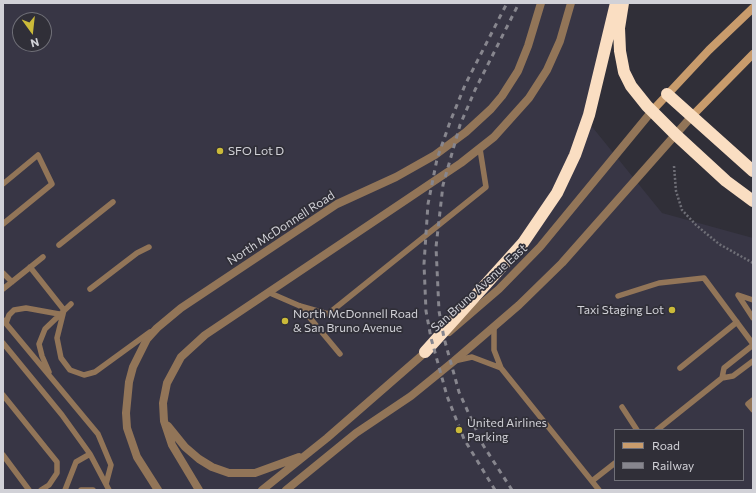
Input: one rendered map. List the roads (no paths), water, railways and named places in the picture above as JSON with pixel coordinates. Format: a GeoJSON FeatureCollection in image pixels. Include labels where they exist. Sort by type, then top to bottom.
{"type":"FeatureCollection","features":[{"type":"Feature","properties":{"kind":"highway"},"geometry":{"type":"LineString","coordinates":[[425,352],[523,243],[556,193],[572,161],[589,115],[616,3]]}},
{"type":"Feature","properties":{"kind":"highway"},"geometry":{"type":"LineString","coordinates":[[623,3],[619,43],[624,72],[635,91],[676,135],[722,177],[753,202]]}},
{"type":"Feature","properties":{"kind":"highway"},"geometry":{"type":"LineString","coordinates":[[667,94],[753,171]]}},
{"type":"Feature","properties":{"kind":"main road","name":"San Bruno Avenue East"},"geometry":{"type":"LineString","coordinates":[[652,111],[720,39],[753,8]]}},
{"type":"Feature","properties":{"kind":"main road"},"geometry":{"type":"LineString","coordinates":[[692,116],[753,54]]}},
{"type":"Feature","properties":{"kind":"street","name":"North McDonnell Road"},"geometry":{"type":"LineString","coordinates":[[158,490],[137,457],[127,428],[126,413],[129,382],[133,367],[147,339],[157,328],[181,308],[337,204],[396,177],[434,155],[466,132],[491,109],[518,71],[531,38],[541,3]]}},
{"type":"Feature","properties":{"kind":"street"},"geometry":{"type":"LineString","coordinates":[[200,490],[172,445],[164,421],[163,403],[167,383],[181,357],[205,335],[270,293],[480,149],[506,125],[539,84],[558,46],[571,3]]}},
{"type":"Feature","properties":{"kind":"street","name":"San Bruno Avenue East"},"geometry":{"type":"LineString","coordinates":[[262,490],[307,454],[487,300],[531,257],[652,111]]}},
{"type":"Feature","properties":{"kind":"street"},"geometry":{"type":"LineString","coordinates":[[286,490],[356,433],[411,396],[494,328],[557,268],[692,116]]}},
{"type":"Feature","properties":{"kind":"street"},"geometry":{"type":"LineString","coordinates":[[164,421],[182,443],[199,459],[212,467],[229,473],[255,473],[307,454]]}},
{"type":"Feature","properties":{"kind":"lane"},"geometry":{"type":"LineString","coordinates":[[270,293],[300,306],[328,314],[486,187],[480,149]]}},
{"type":"Feature","properties":{"kind":"lane"},"geometry":{"type":"LineString","coordinates":[[3,184],[38,155],[52,184],[3,224]]}},
{"type":"Feature","properties":{"kind":"lane"},"geometry":{"type":"LineString","coordinates":[[59,245],[113,202]]}},
{"type":"Feature","properties":{"kind":"lane"},"geometry":{"type":"LineString","coordinates":[[90,289],[137,253],[149,247]]}},
{"type":"Feature","properties":{"kind":"lane"},"geometry":{"type":"LineString","coordinates":[[3,289],[43,257]]}},
{"type":"Feature","properties":{"kind":"lane"},"geometry":{"type":"LineString","coordinates":[[30,267],[64,310]]}},
{"type":"Feature","properties":{"kind":"lane"},"geometry":{"type":"LineString","coordinates":[[3,273],[12,282]]}},
{"type":"Feature","properties":{"kind":"lane"},"geometry":{"type":"LineString","coordinates":[[618,296],[659,283],[704,278],[753,344],[724,368],[722,378]]}},
{"type":"Feature","properties":{"kind":"lane"},"geometry":{"type":"LineString","coordinates":[[753,300],[738,295],[753,318]]}},
{"type":"Feature","properties":{"kind":"lane"},"geometry":{"type":"LineString","coordinates":[[52,379],[42,356],[39,344],[45,329],[71,304]]}},
{"type":"Feature","properties":{"kind":"lane"},"geometry":{"type":"LineString","coordinates":[[300,306],[340,354]]}},
{"type":"Feature","properties":{"kind":"lane"},"geometry":{"type":"LineString","coordinates":[[59,314],[26,308],[14,310],[4,321],[98,434],[111,466],[106,484]]}},
{"type":"Feature","properties":{"kind":"lane"},"geometry":{"type":"LineString","coordinates":[[64,310],[57,338],[58,350],[66,365],[77,374],[84,375],[94,372],[157,328]]}},
{"type":"Feature","properties":{"kind":"lane"},"geometry":{"type":"LineString","coordinates":[[680,368],[737,322]]}},
{"type":"Feature","properties":{"kind":"lane"},"geometry":{"type":"LineString","coordinates":[[494,328],[494,350],[502,368],[599,490]]}},
{"type":"Feature","properties":{"kind":"lane"},"geometry":{"type":"LineString","coordinates":[[3,343],[62,415],[90,454],[109,490]]}},
{"type":"Feature","properties":{"kind":"lane"},"geometry":{"type":"LineString","coordinates":[[454,361],[472,357],[502,368]]}},
{"type":"Feature","properties":{"kind":"lane"},"geometry":{"type":"LineString","coordinates":[[658,429],[722,378],[733,376],[753,361]]}},
{"type":"Feature","properties":{"kind":"lane"},"geometry":{"type":"LineString","coordinates":[[3,395],[57,462],[57,473],[49,485],[41,490]]}},
{"type":"Feature","properties":{"kind":"lane"},"geometry":{"type":"LineString","coordinates":[[753,400],[748,404],[753,410]]}},
{"type":"Feature","properties":{"kind":"lane"},"geometry":{"type":"LineString","coordinates":[[622,407],[636,429]]}},
{"type":"Feature","properties":{"kind":"lane"},"geometry":{"type":"LineString","coordinates":[[65,490],[76,462],[90,454]]}},
{"type":"Feature","properties":{"kind":"lane"},"geometry":{"type":"LineString","coordinates":[[3,455],[29,490]]}},
{"type":"Feature","properties":{"kind":"lane"},"geometry":{"type":"LineString","coordinates":[[592,481],[614,464]]}},
{"type":"Feature","properties":{"kind":"lane"},"geometry":{"type":"LineString","coordinates":[[81,490],[94,490]]}},
{"type":"Feature","properties":{"kind":"railway"},"geometry":{"type":"LineString","coordinates":[[495,490],[464,439],[447,396],[431,338],[426,311],[424,264],[428,204],[437,159],[465,85],[507,3]]}},
{"type":"Feature","properties":{"kind":"railway"},"geometry":{"type":"LineString","coordinates":[[512,490],[483,445],[459,392],[444,338],[439,311],[436,247],[443,185],[460,125],[475,90],[519,3]]}},
{"type":"Feature","properties":{"kind":"place","name":"SFO Lot D"},"geometry":{"type":"Point","coordinates":[220,151]}},
{"type":"Feature","properties":{"kind":"place","name":"Taxi Staging Lot"},"geometry":{"type":"Point","coordinates":[672,310]}},
{"type":"Feature","properties":{"kind":"place","name":"North McDonnell Road & San Bruno Avenue"},"geometry":{"type":"Point","coordinates":[285,321]}},
{"type":"Feature","properties":{"kind":"place","name":"United Airlines Parking"},"geometry":{"type":"Point","coordinates":[459,430]}}]}
